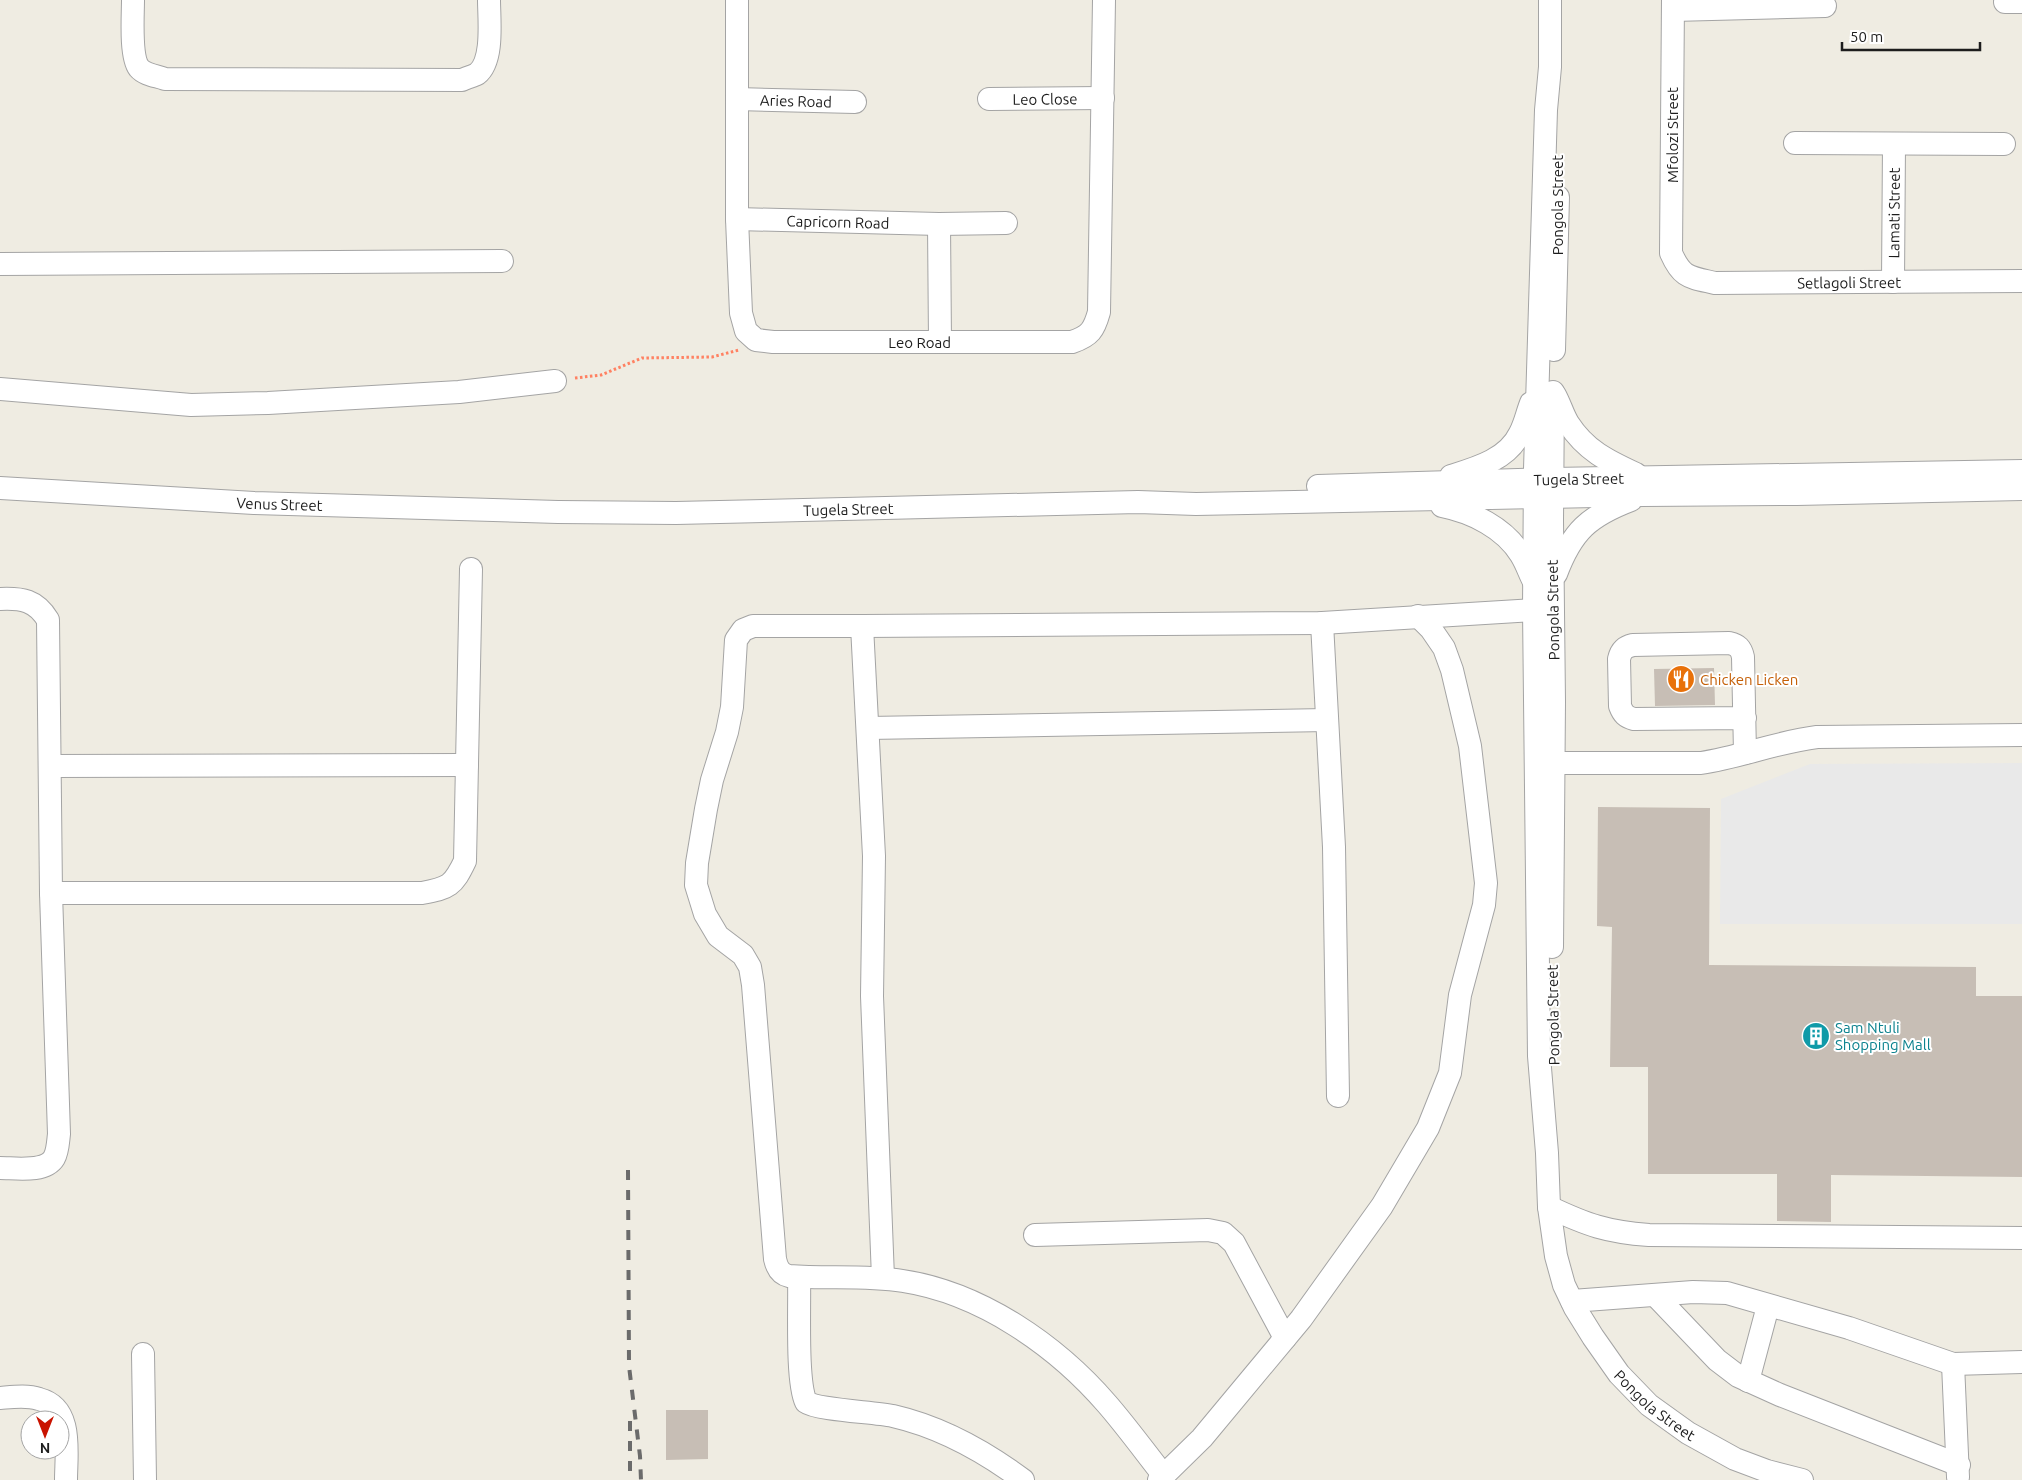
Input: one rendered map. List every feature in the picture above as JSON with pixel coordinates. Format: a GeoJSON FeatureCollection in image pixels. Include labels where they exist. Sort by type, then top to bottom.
{"type":"FeatureCollection","features":[{"type":"Feature","properties":{"kind":"street"},"geometry":{"type":"LineString","coordinates":[[133,0],[134,56],[139,67],[149,74],[165,79],[462,80],[478,73],[486,60],[490,39],[489,0]]}},
{"type":"Feature","properties":{"kind":"street"},"geometry":{"type":"LineString","coordinates":[[737,0],[737,219],[741,313],[746,331],[756,340]]}},
{"type":"Feature","properties":{"kind":"street","name":"Leo Road"},"geometry":{"type":"LineString","coordinates":[[756,340],[773,342],[1072,342],[1086,338],[1095,325],[1099,312],[1104,0]]}},
{"type":"Feature","properties":{"kind":"street","name":"Pongola Street"},"geometry":{"type":"LineString","coordinates":[[1550,0],[1550,67],[1555,106],[1558,219],[1545,388],[1543,584],[1544,763],[1553,1122],[1547,1153],[1549,1207],[1556,1256],[1564,1285],[1593,1337],[1619,1374],[1649,1405],[1688,1433],[1735,1460],[1802,1480]]}},
{"type":"Feature","properties":{"kind":"street"},"geometry":{"type":"LineString","coordinates":[[1673,5],[1825,6]]}},
{"type":"Feature","properties":{"kind":"street","name":"Mfolozi Street"},"geometry":{"type":"LineString","coordinates":[[1673,5],[1672,253],[1678,269]]}},
{"type":"Feature","properties":{"kind":"street","name":"Leo Close"},"geometry":{"type":"LineString","coordinates":[[989,98],[1103,98]]}},
{"type":"Feature","properties":{"kind":"street","name":"Aries Road"},"geometry":{"type":"LineString","coordinates":[[737,99],[855,102]]}},
{"type":"Feature","properties":{"kind":"street"},"geometry":{"type":"LineString","coordinates":[[1795,143],[2004,144]]}},
{"type":"Feature","properties":{"kind":"street","name":"Lamati Street"},"geometry":{"type":"LineString","coordinates":[[1893,282],[1894,144]]}},
{"type":"Feature","properties":{"kind":"street","name":"Capricorn Road"},"geometry":{"type":"LineString","coordinates":[[737,219],[1006,224]]}},
{"type":"Feature","properties":{"kind":"street"},"geometry":{"type":"LineString","coordinates":[[939,224],[940,342]]}},
{"type":"Feature","properties":{"kind":"street"},"geometry":{"type":"LineString","coordinates":[[0,264],[502,261]]}},
{"type":"Feature","properties":{"kind":"street","name":"Setlagoli Street"},"geometry":{"type":"LineString","coordinates":[[1678,269],[1692,278],[1715,283],[2022,281]]}},
{"type":"Feature","properties":{"kind":"street"},"geometry":{"type":"LineString","coordinates":[[0,390],[200,404],[268,403],[459,392],[554,381]]}},
{"type":"Feature","properties":{"kind":"street"},"geometry":{"type":"LineString","coordinates":[[1545,388],[1568,423],[1590,450],[1644,486],[1581,528],[1543,584],[1506,536],[1483,520],[1420,492],[1504,454],[1520,434],[1545,388]]}},
{"type":"Feature","properties":{"kind":"street","name":"Tugela Street"},"geometry":{"type":"LineString","coordinates":[[558,512],[676,513],[1138,502],[1313,486],[1420,492],[1644,486],[2022,471]]}},
{"type":"Feature","properties":{"kind":"street","name":"Tugela Street"},"geometry":{"type":"LineString","coordinates":[[1644,486],[1797,494],[2022,489]]}},
{"type":"Feature","properties":{"kind":"street","name":"Venus Street"},"geometry":{"type":"LineString","coordinates":[[0,488],[254,503],[558,512]]}},
{"type":"Feature","properties":{"kind":"street"},"geometry":{"type":"LineString","coordinates":[[51,893],[422,892],[442,889],[456,879],[465,861],[471,570]]}},
{"type":"Feature","properties":{"kind":"street","name":"Pongola Street"},"geometry":{"type":"LineString","coordinates":[[1543,584],[1534,610],[1544,763]]}},
{"type":"Feature","properties":{"kind":"street"},"geometry":{"type":"LineString","coordinates":[[0,599],[15,598],[27,602],[40,608],[48,620],[51,893],[59,1134],[54,1158],[47,1164],[34,1168],[0,1168]]}},
{"type":"Feature","properties":{"kind":"street"},"geometry":{"type":"LineString","coordinates":[[1418,616],[1431,629],[1444,648],[1452,670],[1470,746],[1486,883],[1484,905],[1460,995],[1450,1073],[1431,1120],[1382,1206],[1285,1338],[1202,1438],[1162,1478],[1108,1404],[1052,1350],[1026,1332],[980,1307],[933,1287],[883,1278],[783,1275],[778,1269],[775,1259],[750,967],[743,955],[718,936],[705,914],[696,885],[696,863],[712,780],[727,732],[732,707],[736,640],[743,630],[753,626],[1322,623],[1418,616],[1534,610]]}},
{"type":"Feature","properties":{"kind":"street"},"geometry":{"type":"LineString","coordinates":[[1322,623],[1334,847],[1338,1096]]}},
{"type":"Feature","properties":{"kind":"street"},"geometry":{"type":"LineString","coordinates":[[862,626],[874,856],[872,996],[883,1278]]}},
{"type":"Feature","properties":{"kind":"street"},"geometry":{"type":"LineString","coordinates":[[1744,718],[1627,718],[1622,713],[1620,706],[1619,659],[1621,652],[1626,647],[1633,645],[1729,643],[1736,645],[1742,650],[1743,657],[1745,753]]}},
{"type":"Feature","properties":{"kind":"street"},"geometry":{"type":"LineString","coordinates":[[868,728],[1327,720]]}},
{"type":"Feature","properties":{"kind":"street"},"geometry":{"type":"LineString","coordinates":[[1544,763],[1701,763],[1723,759],[1790,740],[1817,737],[2022,735]]}},
{"type":"Feature","properties":{"kind":"street"},"geometry":{"type":"LineString","coordinates":[[50,766],[467,764]]}},
{"type":"Feature","properties":{"kind":"street"},"geometry":{"type":"LineString","coordinates":[[1549,1207],[1584,1224],[1615,1232],[1649,1236],[2022,1238]]}},
{"type":"Feature","properties":{"kind":"street"},"geometry":{"type":"LineString","coordinates":[[1034,1234],[1208,1230],[1223,1233],[1230,1237],[1234,1243],[1285,1338]]}},
{"type":"Feature","properties":{"kind":"street"},"geometry":{"type":"LineString","coordinates":[[800,1277],[801,1364],[803,1393],[806,1402],[817,1407],[860,1411],[919,1423],[944,1432],[985,1454],[1023,1480]]}},
{"type":"Feature","properties":{"kind":"street"},"geometry":{"type":"LineString","coordinates":[[1572,1301],[1704,1292],[1727,1293],[1849,1328],[1953,1364],[2022,1362]]}},
{"type":"Feature","properties":{"kind":"street"},"geometry":{"type":"LineString","coordinates":[[1655,1295],[1717,1360],[1738,1376],[1958,1472],[1953,1364]]}},
{"type":"Feature","properties":{"kind":"street"},"geometry":{"type":"LineString","coordinates":[[1748,1381],[1768,1306]]}},
{"type":"Feature","properties":{"kind":"street"},"geometry":{"type":"LineString","coordinates":[[143,1354],[145,1480]]}},
{"type":"Feature","properties":{"kind":"street"},"geometry":{"type":"LineString","coordinates":[[0,1398],[38,1398],[56,1408],[61,1415],[66,1432],[66,1480]]}},
{"type":"Feature","properties":{"kind":"path"},"geometry":{"type":"LineString","coordinates":[[554,381],[601,375],[642,358],[712,357],[736,352],[756,340]]}},
{"type":"Feature","properties":{"kind":"shaded area"},"geometry":{"type":"Polygon","coordinates":[[[2022,763],[2022,924],[1720,924],[1721,799],[1810,764],[2022,763]]]}},
{"type":"Feature","properties":{"kind":"building"},"geometry":{"type":"Polygon","coordinates":[[[1714,668],[1715,705],[1655,706],[1654,669],[1714,668]]]}},
{"type":"Feature","properties":{"kind":"building","name":"Sam Ntuli Shopping Mall"},"geometry":{"type":"Polygon","coordinates":[[[1598,807],[1710,808],[1709,965],[1976,967],[1976,996],[2022,996],[2022,1177],[1831,1175],[1831,1222],[1777,1221],[1777,1174],[1648,1174],[1648,1067],[1610,1067],[1612,927],[1597,926],[1598,807]]]}},
{"type":"Feature","properties":{"kind":"building"},"geometry":{"type":"Polygon","coordinates":[[[666,1410],[708,1410],[708,1459],[666,1460],[666,1410]]]}},
{"type":"Feature","properties":{"kind":"railway"},"geometry":{"type":"LineString","coordinates":[[628,1170],[629,1366],[640,1456],[641,1480]]}},
{"type":"Feature","properties":{"kind":"railway"},"geometry":{"type":"LineString","coordinates":[[630,1421],[630,1480]]}},
{"type":"Feature","properties":{"kind":"place","name":"Chicken Licken"},"geometry":{"type":"Point","coordinates":[1681,679]}},
{"type":"Feature","properties":{"kind":"place","name":"Sam Ntuli Shopping Mall"},"geometry":{"type":"Point","coordinates":[1816,1036]}}]}
